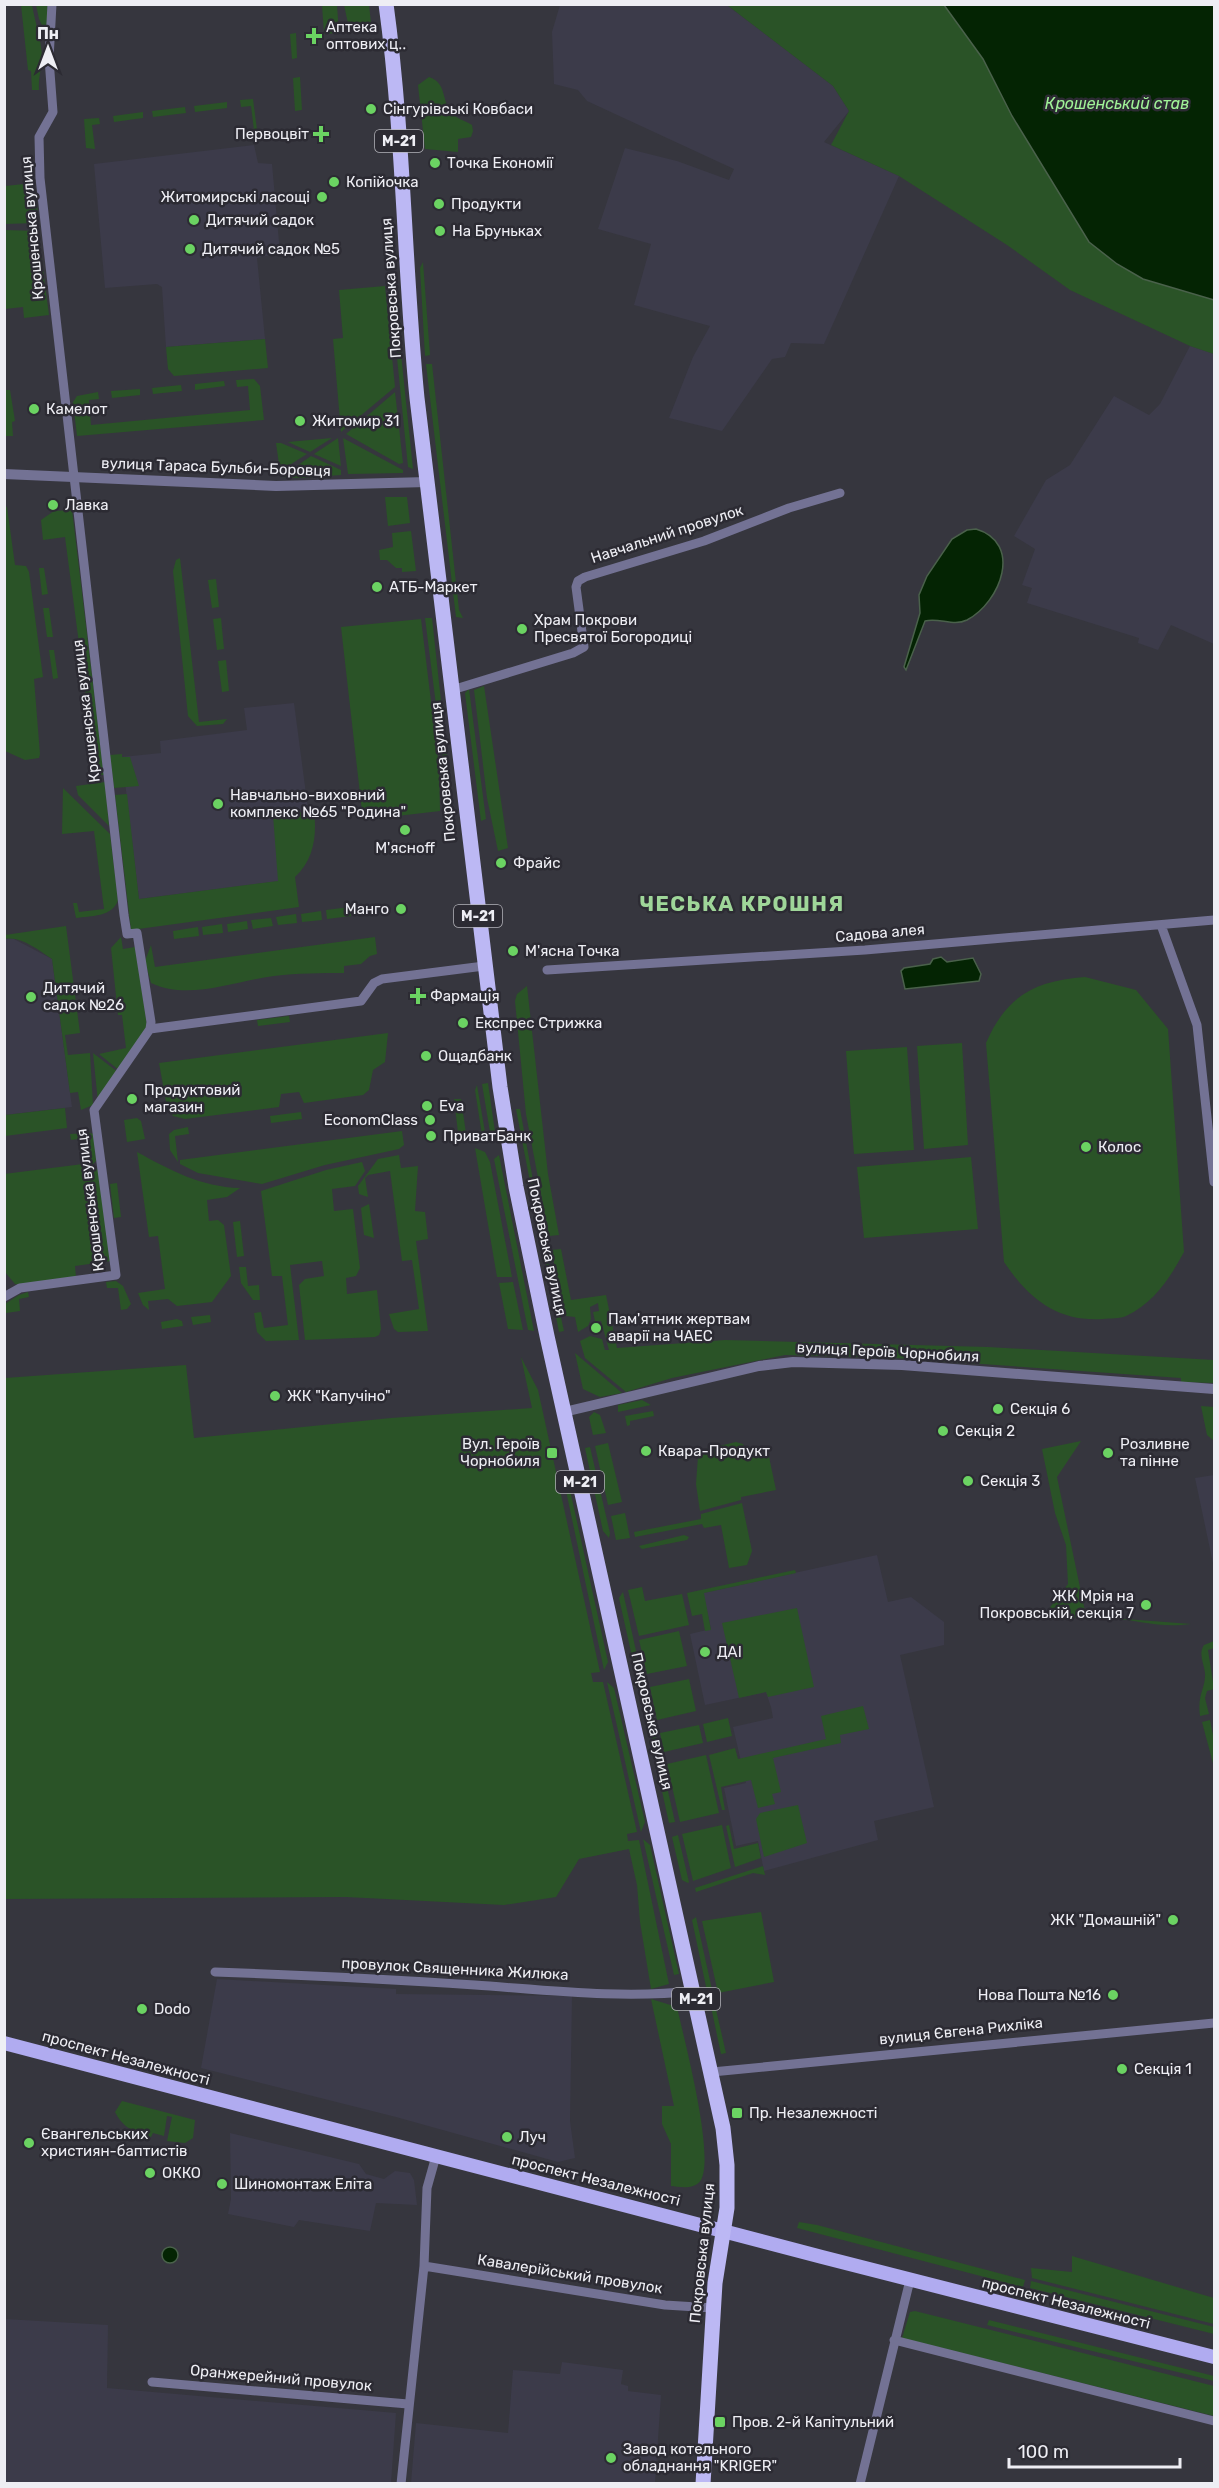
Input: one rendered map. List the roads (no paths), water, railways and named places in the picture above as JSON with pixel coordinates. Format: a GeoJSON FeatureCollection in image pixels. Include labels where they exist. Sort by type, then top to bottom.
{"type":"FeatureCollection","features":[{"type":"Feature","properties":{"kind":"highway","name":"Покровська вулиця"},"geometry":{"type":"LineString","coordinates":[[386,4],[395,76],[409,318],[500,1087],[516,1187],[712,2072],[727,2165],[725,2230],[713,2308],[706,2483]]}},
{"type":"Feature","properties":{"kind":"main road","name":"проспект Незалежності"},"geometry":{"type":"LineString","coordinates":[[4,2043],[910,2280],[1215,2357]]}},
{"type":"Feature","properties":{"kind":"street","name":"Крошенська вулиця"},"geometry":{"type":"LineString","coordinates":[[4,1297],[20,1288],[116,1275],[94,1110],[150,1029],[137,933],[127,934],[124,915],[40,178],[39,134],[52,117],[49,59],[52,4]]}},
{"type":"Feature","properties":{"kind":"street","name":"вулиця Тараса Бульби-Боровця"},"geometry":{"type":"LineString","coordinates":[[4,474],[276,486],[427,482]]}},
{"type":"Feature","properties":{"kind":"street","name":"Навчальний провулок"},"geometry":{"type":"LineString","coordinates":[[452,690],[573,653],[584,647],[576,587],[578,581],[585,577],[704,540],[789,508],[840,493]]}},
{"type":"Feature","properties":{"kind":"street","name":"Садова алея"},"geometry":{"type":"LineString","coordinates":[[547,970],[865,950],[1215,920]]}},
{"type":"Feature","properties":{"kind":"street"},"geometry":{"type":"LineString","coordinates":[[1161,925],[1197,1025],[1214,1182]]}},
{"type":"Feature","properties":{"kind":"street"},"geometry":{"type":"LineString","coordinates":[[150,1029],[361,1000],[374,983],[382,979],[484,966]]}},
{"type":"Feature","properties":{"kind":"street","name":"вулиця Героїв Чорнобиля"},"geometry":{"type":"LineString","coordinates":[[564,1412],[759,1366],[794,1362],[902,1365],[1215,1389]]}},
{"type":"Feature","properties":{"kind":"street","name":"провулок Священника Жилюка"},"geometry":{"type":"LineString","coordinates":[[215,1972],[651,1994],[694,1991]]}},
{"type":"Feature","properties":{"kind":"street","name":"вулиця Євгена Рихліка"},"geometry":{"type":"LineString","coordinates":[[712,2072],[1215,2023]]}},
{"type":"Feature","properties":{"kind":"street"},"geometry":{"type":"LineString","coordinates":[[401,2484],[424,2266],[427,2188],[436,2156]]}},
{"type":"Feature","properties":{"kind":"street","name":"Кавалерійський провулок"},"geometry":{"type":"LineString","coordinates":[[424,2266],[665,2305],[713,2308]]}},
{"type":"Feature","properties":{"kind":"street"},"geometry":{"type":"LineString","coordinates":[[860,2484],[910,2280]]}},
{"type":"Feature","properties":{"kind":"street"},"geometry":{"type":"LineString","coordinates":[[894,2340],[1215,2421]]}},
{"type":"Feature","properties":{"kind":"street","name":"Оранжерейний провулок"},"geometry":{"type":"LineString","coordinates":[[152,2382],[408,2404]]}},
{"type":"Feature","properties":{"kind":"water","name":"Крошенський став"},"geometry":{"type":"Polygon","coordinates":[[[944,5],[1214,5],[1214,300],[1143,279],[1117,264],[1089,242],[1012,116],[983,59],[944,5]]]}},
{"type":"Feature","properties":{"kind":"water"},"geometry":{"type":"Polygon","coordinates":[[[976,529],[991,536],[999,547],[1003,559],[1002,573],[997,587],[979,611],[967,620],[956,623],[925,621],[906,670],[904,667],[920,613],[919,595],[927,576],[952,539],[967,530],[976,529]]]}},
{"type":"Feature","properties":{"kind":"water"},"geometry":{"type":"Polygon","coordinates":[[[941,957],[947,962],[973,958],[981,974],[979,981],[905,989],[901,971],[904,968],[930,964],[933,959],[941,957]]]}},
{"type":"Feature","properties":{"kind":"water"},"geometry":{"type":"Polygon","coordinates":[[[170,2247],[176,2249],[178,2255],[176,2261],[170,2263],[164,2261],[162,2255],[164,2249],[170,2247]]]}},
{"type":"Feature","properties":{"kind":"place","name":"Аптека оптових ц‥"},"geometry":{"type":"Point","coordinates":[314,36]}},
{"type":"Feature","properties":{"kind":"place","name":"Сінгурівські Ковбаси"},"geometry":{"type":"Point","coordinates":[371,109]}},
{"type":"Feature","properties":{"kind":"place","name":"Первоцвіт"},"geometry":{"type":"Point","coordinates":[321,134]}},
{"type":"Feature","properties":{"kind":"place","name":"Точка Економії"},"geometry":{"type":"Point","coordinates":[435,163]}},
{"type":"Feature","properties":{"kind":"place","name":"Копійочка"},"geometry":{"type":"Point","coordinates":[334,182]}},
{"type":"Feature","properties":{"kind":"place","name":"Житомирські ласощі"},"geometry":{"type":"Point","coordinates":[322,197]}},
{"type":"Feature","properties":{"kind":"place","name":"Продукти"},"geometry":{"type":"Point","coordinates":[439,204]}},
{"type":"Feature","properties":{"kind":"place","name":"Дитячий садок"},"geometry":{"type":"Point","coordinates":[194,220]}},
{"type":"Feature","properties":{"kind":"place","name":"На Бруньках"},"geometry":{"type":"Point","coordinates":[440,231]}},
{"type":"Feature","properties":{"kind":"place","name":"Дитячий садок №5"},"geometry":{"type":"Point","coordinates":[190,249]}},
{"type":"Feature","properties":{"kind":"place","name":"Камелот"},"geometry":{"type":"Point","coordinates":[34,409]}},
{"type":"Feature","properties":{"kind":"place","name":"Житомир 31"},"geometry":{"type":"Point","coordinates":[300,421]}},
{"type":"Feature","properties":{"kind":"place","name":"Лавка"},"geometry":{"type":"Point","coordinates":[53,505]}},
{"type":"Feature","properties":{"kind":"place","name":"АТБ-Маркет"},"geometry":{"type":"Point","coordinates":[377,587]}},
{"type":"Feature","properties":{"kind":"place","name":"Храм Покрови Пресвятої Богородиці"},"geometry":{"type":"Point","coordinates":[522,629]}},
{"type":"Feature","properties":{"kind":"place","name":"Навчально-виховний комплекс №65 \"Родина\""},"geometry":{"type":"Point","coordinates":[218,804]}},
{"type":"Feature","properties":{"kind":"place","name":"М'ясноff"},"geometry":{"type":"Point","coordinates":[405,830]}},
{"type":"Feature","properties":{"kind":"place","name":"Фрайс"},"geometry":{"type":"Point","coordinates":[501,863]}},
{"type":"Feature","properties":{"kind":"place","name":"Манго"},"geometry":{"type":"Point","coordinates":[401,909]}},
{"type":"Feature","properties":{"kind":"place","name":"М'ясна Точка"},"geometry":{"type":"Point","coordinates":[513,951]}},
{"type":"Feature","properties":{"kind":"place","name":"Фармація"},"geometry":{"type":"Point","coordinates":[418,996]}},
{"type":"Feature","properties":{"kind":"place","name":"Дитячий садок №26"},"geometry":{"type":"Point","coordinates":[31,997]}},
{"type":"Feature","properties":{"kind":"place","name":"Експрес Стрижка"},"geometry":{"type":"Point","coordinates":[463,1023]}},
{"type":"Feature","properties":{"kind":"place","name":"Ощадбанк"},"geometry":{"type":"Point","coordinates":[426,1056]}},
{"type":"Feature","properties":{"kind":"place","name":"Продуктовий магазин"},"geometry":{"type":"Point","coordinates":[132,1099]}},
{"type":"Feature","properties":{"kind":"place","name":"Eva"},"geometry":{"type":"Point","coordinates":[427,1106]}},
{"type":"Feature","properties":{"kind":"place","name":"EconomClass"},"geometry":{"type":"Point","coordinates":[430,1120]}},
{"type":"Feature","properties":{"kind":"place","name":"ПриватБанк"},"geometry":{"type":"Point","coordinates":[431,1136]}},
{"type":"Feature","properties":{"kind":"place","name":"Колос"},"geometry":{"type":"Point","coordinates":[1086,1147]}},
{"type":"Feature","properties":{"kind":"place","name":"Пам'ятник жертвам аварії на ЧАЕС"},"geometry":{"type":"Point","coordinates":[596,1328]}},
{"type":"Feature","properties":{"kind":"place","name":"ЖК \"Капучіно\""},"geometry":{"type":"Point","coordinates":[275,1396]}},
{"type":"Feature","properties":{"kind":"place","name":"Секція 6"},"geometry":{"type":"Point","coordinates":[998,1409]}},
{"type":"Feature","properties":{"kind":"place","name":"Секція 2"},"geometry":{"type":"Point","coordinates":[943,1431]}},
{"type":"Feature","properties":{"kind":"place","name":"Квара-Продукт"},"geometry":{"type":"Point","coordinates":[646,1451]}},
{"type":"Feature","properties":{"kind":"place","name":"Вул. Героїв Чорнобиля"},"geometry":{"type":"Point","coordinates":[552,1453]}},
{"type":"Feature","properties":{"kind":"place","name":"Розливне та пінне"},"geometry":{"type":"Point","coordinates":[1108,1453]}},
{"type":"Feature","properties":{"kind":"place","name":"Секція 3"},"geometry":{"type":"Point","coordinates":[968,1481]}},
{"type":"Feature","properties":{"kind":"place","name":"ЖК Мрія на Покровській, секція 7"},"geometry":{"type":"Point","coordinates":[1146,1605]}},
{"type":"Feature","properties":{"kind":"place","name":"ДАІ"},"geometry":{"type":"Point","coordinates":[705,1652]}},
{"type":"Feature","properties":{"kind":"place","name":"ЖК \"Домашній\""},"geometry":{"type":"Point","coordinates":[1173,1920]}},
{"type":"Feature","properties":{"kind":"place","name":"Нова Пошта №16"},"geometry":{"type":"Point","coordinates":[1113,1995]}},
{"type":"Feature","properties":{"kind":"place","name":"Dodo"},"geometry":{"type":"Point","coordinates":[142,2009]}},
{"type":"Feature","properties":{"kind":"place","name":"Секція 1"},"geometry":{"type":"Point","coordinates":[1122,2069]}},
{"type":"Feature","properties":{"kind":"place","name":"Пр. Незалежності"},"geometry":{"type":"Point","coordinates":[737,2113]}},
{"type":"Feature","properties":{"kind":"place","name":"Луч"},"geometry":{"type":"Point","coordinates":[507,2137]}},
{"type":"Feature","properties":{"kind":"place","name":"Євангельських християн-баптистів"},"geometry":{"type":"Point","coordinates":[29,2143]}},
{"type":"Feature","properties":{"kind":"place","name":"ОККО"},"geometry":{"type":"Point","coordinates":[150,2173]}},
{"type":"Feature","properties":{"kind":"place","name":"Шиномонтаж Еліта"},"geometry":{"type":"Point","coordinates":[222,2184]}},
{"type":"Feature","properties":{"kind":"place","name":"Пров. 2-й Капітульний"},"geometry":{"type":"Point","coordinates":[720,2422]}},
{"type":"Feature","properties":{"kind":"place","name":"Завод котельного обладнання \"KRIGER\""},"geometry":{"type":"Point","coordinates":[611,2458]}},
{"type":"Feature","properties":{"kind":"district","name":"ЧЕСЬКА КРОШНЯ"},"geometry":{"type":"Point","coordinates":[742,903]}}]}
